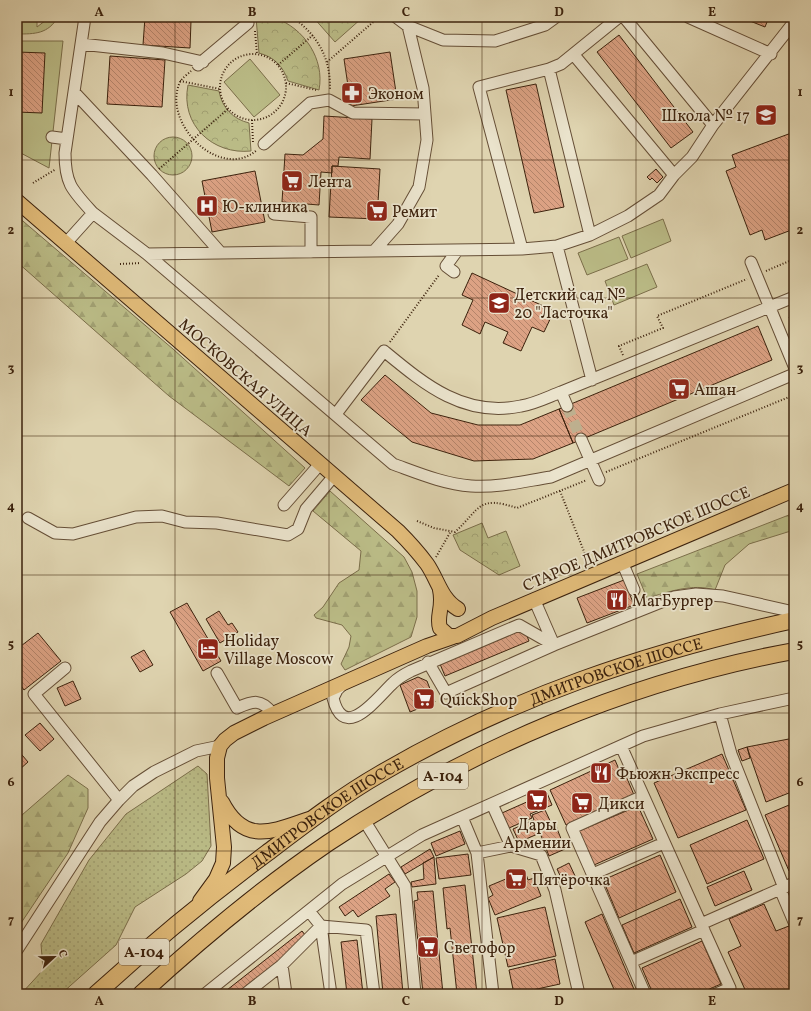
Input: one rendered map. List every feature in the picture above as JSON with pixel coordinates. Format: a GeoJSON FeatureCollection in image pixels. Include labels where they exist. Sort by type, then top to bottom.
{"type":"FeatureCollection","features":[{"type":"Feature","properties":{"kind":"highway","name":"ДМИТРОВСКОЕ ШОССЕ"},"geometry":{"type":"LineString","coordinates":[[96,994],[192,911],[314,817],[379,775],[452,735],[518,704],[605,670],[668,650],[794,620]]}},
{"type":"Feature","properties":{"kind":"highway","name":"ДМИТРОВСКОЕ ШОССЕ"},"geometry":{"type":"LineString","coordinates":[[141,994],[258,894],[328,843],[396,801],[469,762],[530,733],[604,703],[675,680],[794,651]]}},
{"type":"Feature","properties":{"kind":"main road","name":"МОСКОВСКАЯ УЛИЦА"},"geometry":{"type":"LineString","coordinates":[[18,203],[398,531],[415,548],[428,565],[440,590],[451,605],[462,612]]}},
{"type":"Feature","properties":{"kind":"main road","name":"СТАРОЕ ДМИТРОВСКОЕ ШОССЕ"},"geometry":{"type":"LineString","coordinates":[[220,746],[234,733],[348,680],[459,634],[534,599],[794,490]]}},
{"type":"Feature","properties":{"kind":"main road","name":"МОСКОВСКАЯ УЛИЦА"},"geometry":{"type":"LineString","coordinates":[[440,590],[442,600],[440,622]]}},
{"type":"Feature","properties":{"kind":"main road"},"geometry":{"type":"LineString","coordinates":[[450,608],[462,612],[467,623],[459,634],[445,634],[440,622],[450,608]]}},
{"type":"Feature","properties":{"kind":"main road","name":"СТАРОЕ ДМИТРОВСКОЕ ШОССЕ"},"geometry":{"type":"LineString","coordinates":[[462,612],[480,620],[492,618]]}},
{"type":"Feature","properties":{"kind":"main road","name":"СТАРОЕ ДМИТРОВСКОЕ ШОССЕ"},"geometry":{"type":"LineString","coordinates":[[427,646],[435,639],[440,622]]}},
{"type":"Feature","properties":{"kind":"main road","name":"А-104"},"geometry":{"type":"LineString","coordinates":[[192,911],[216,879],[223,863],[224,848],[217,758],[220,746]]}},
{"type":"Feature","properties":{"kind":"main road","name":"А-104"},"geometry":{"type":"LineString","coordinates":[[220,798],[234,822],[244,829],[254,832],[280,829],[314,817]]}},
{"type":"Feature","properties":{"kind":"street"},"geometry":{"type":"LineString","coordinates":[[85,17],[67,139],[65,172],[74,192],[93,213],[147,254],[393,464],[432,478],[471,486],[511,484],[551,477],[794,374]]}},
{"type":"Feature","properties":{"kind":"street"},"geometry":{"type":"LineString","coordinates":[[396,17],[408,26],[444,40],[495,41],[545,25],[556,17]]}},
{"type":"Feature","properties":{"kind":"street"},"geometry":{"type":"LineString","coordinates":[[522,249],[479,87],[549,69],[561,64],[619,17]]}},
{"type":"Feature","properties":{"kind":"street"},"geometry":{"type":"LineString","coordinates":[[624,17],[713,125]]}},
{"type":"Feature","properties":{"kind":"street"},"geometry":{"type":"LineString","coordinates":[[688,17],[771,54]]}},
{"type":"Feature","properties":{"kind":"street"},"geometry":{"type":"LineString","coordinates":[[81,44],[163,53],[200,64],[250,21]]}},
{"type":"Feature","properties":{"kind":"street"},"geometry":{"type":"LineString","coordinates":[[147,254],[522,249],[557,246],[590,235],[628,216],[659,195],[674,175],[692,157],[713,125],[771,54],[794,22]]}},
{"type":"Feature","properties":{"kind":"street"},"geometry":{"type":"LineString","coordinates":[[374,251],[398,224],[419,188],[427,140],[423,88],[408,26]]}},
{"type":"Feature","properties":{"kind":"street"},"geometry":{"type":"LineString","coordinates":[[574,55],[674,175]]}},
{"type":"Feature","properties":{"kind":"street"},"geometry":{"type":"LineString","coordinates":[[549,69],[590,235]]}},
{"type":"Feature","properties":{"kind":"street"},"geometry":{"type":"LineString","coordinates":[[74,92],[152,175],[220,252]]}},
{"type":"Feature","properties":{"kind":"street"},"geometry":{"type":"LineString","coordinates":[[264,144],[310,104],[329,97],[353,113],[425,114]]}},
{"type":"Feature","properties":{"kind":"street"},"geometry":{"type":"LineString","coordinates":[[52,137],[67,139]]}},
{"type":"Feature","properties":{"kind":"street"},"geometry":{"type":"LineString","coordinates":[[66,244],[93,213]]}},
{"type":"Feature","properties":{"kind":"street"},"geometry":{"type":"LineString","coordinates":[[274,214],[311,217],[311,252]]}},
{"type":"Feature","properties":{"kind":"street"},"geometry":{"type":"LineString","coordinates":[[557,246],[592,380]]}},
{"type":"Feature","properties":{"kind":"street"},"geometry":{"type":"LineString","coordinates":[[450,269],[457,251]]}},
{"type":"Feature","properties":{"kind":"street"},"geometry":{"type":"LineString","coordinates":[[751,262],[794,366]]}},
{"type":"Feature","properties":{"kind":"street"},"geometry":{"type":"LineString","coordinates":[[336,414],[384,351],[425,385],[448,396],[481,409],[520,406],[592,380],[794,297]]}},
{"type":"Feature","properties":{"kind":"street"},"geometry":{"type":"LineString","coordinates":[[561,392],[567,406]]}},
{"type":"Feature","properties":{"kind":"street"},"geometry":{"type":"LineString","coordinates":[[581,439],[598,478]]}},
{"type":"Feature","properties":{"kind":"street"},"geometry":{"type":"LineString","coordinates":[[284,505],[320,464]]}},
{"type":"Feature","properties":{"kind":"street"},"geometry":{"type":"LineString","coordinates":[[28,518],[54,533],[73,534],[136,517],[162,516],[185,522],[217,522],[288,536],[298,529],[306,509],[334,476]]}},
{"type":"Feature","properties":{"kind":"street"},"geometry":{"type":"LineString","coordinates":[[622,562],[634,590]]}},
{"type":"Feature","properties":{"kind":"street"},"geometry":{"type":"LineString","coordinates":[[428,662],[446,693],[554,645],[674,597],[696,594],[723,596],[794,612]]}},
{"type":"Feature","properties":{"kind":"street"},"geometry":{"type":"LineString","coordinates":[[534,599],[554,645]]}},
{"type":"Feature","properties":{"kind":"street"},"geometry":{"type":"LineString","coordinates":[[348,680],[337,690],[333,698],[338,713],[343,717],[351,718],[361,714],[395,681],[428,662],[519,625],[554,645]]}},
{"type":"Feature","properties":{"kind":"street"},"geometry":{"type":"LineString","coordinates":[[65,668],[34,694],[119,800]]}},
{"type":"Feature","properties":{"kind":"street"},"geometry":{"type":"LineString","coordinates":[[217,673],[237,708],[255,701],[266,705],[273,714]]}},
{"type":"Feature","properties":{"kind":"street"},"geometry":{"type":"LineString","coordinates":[[212,992],[342,884],[422,835],[643,736],[720,714],[794,698]]}},
{"type":"Feature","properties":{"kind":"street"},"geometry":{"type":"LineString","coordinates":[[720,714],[731,754],[786,887],[794,922]]}},
{"type":"Feature","properties":{"kind":"street"},"geometry":{"type":"LineString","coordinates":[[17,950],[100,822],[119,800],[133,786],[154,772],[196,751],[220,746]]}},
{"type":"Feature","properties":{"kind":"street"},"geometry":{"type":"LineString","coordinates":[[620,746],[731,991],[716,994]]}},
{"type":"Feature","properties":{"kind":"street"},"geometry":{"type":"LineString","coordinates":[[643,796],[572,828],[645,994]]}},
{"type":"Feature","properties":{"kind":"street"},"geometry":{"type":"LineString","coordinates":[[492,804],[511,846]]}},
{"type":"Feature","properties":{"kind":"street"},"geometry":{"type":"LineString","coordinates":[[462,817],[477,853],[493,994]]}},
{"type":"Feature","properties":{"kind":"street"},"geometry":{"type":"LineString","coordinates":[[364,820],[406,886],[415,994]]}},
{"type":"Feature","properties":{"kind":"street"},"geometry":{"type":"LineString","coordinates":[[593,874],[664,843]]}},
{"type":"Feature","properties":{"kind":"street"},"geometry":{"type":"LineString","coordinates":[[477,853],[511,846],[540,855],[555,890],[579,994]]}},
{"type":"Feature","properties":{"kind":"street"},"geometry":{"type":"LineString","coordinates":[[631,962],[786,887]]}},
{"type":"Feature","properties":{"kind":"street"},"geometry":{"type":"LineString","coordinates":[[309,911],[322,926],[331,994]]}},
{"type":"Feature","properties":{"kind":"street"},"geometry":{"type":"LineString","coordinates":[[245,994],[282,965],[322,926],[366,930],[374,994]]}},
{"type":"Feature","properties":{"kind":"street"},"geometry":{"type":"LineString","coordinates":[[282,965],[286,994]]}},
{"type":"Feature","properties":{"kind":"path"},"geometry":{"type":"LineString","coordinates":[[286,83],[329,97],[327,62],[322,49],[312,35],[292,17]]}},
{"type":"Feature","properties":{"kind":"path"},"geometry":{"type":"LineString","coordinates":[[327,62],[379,17]]}},
{"type":"Feature","properties":{"kind":"path"},"geometry":{"type":"LineString","coordinates":[[250,21],[257,54]]}},
{"type":"Feature","properties":{"kind":"path"},"geometry":{"type":"LineString","coordinates":[[278,65],[312,35]]}},
{"type":"Feature","properties":{"kind":"path"},"geometry":{"type":"LineString","coordinates":[[257,54],[266,57],[278,65],[282,70],[286,83],[285,96],[279,108],[268,117],[252,120],[237,116],[228,109],[222,99],[220,89],[222,76],[231,63],[244,56],[257,54]]}},
{"type":"Feature","properties":{"kind":"path"},"geometry":{"type":"LineString","coordinates":[[200,64],[180,81],[177,97],[181,120],[193,139],[209,152],[224,157],[239,159],[249,157],[264,144]]}},
{"type":"Feature","properties":{"kind":"path"},"geometry":{"type":"LineString","coordinates":[[180,81],[220,89]]}},
{"type":"Feature","properties":{"kind":"path"},"geometry":{"type":"LineString","coordinates":[[160,168],[228,109]]}},
{"type":"Feature","properties":{"kind":"path"},"geometry":{"type":"LineString","coordinates":[[252,120],[254,153]]}},
{"type":"Feature","properties":{"kind":"path"},"geometry":{"type":"LineString","coordinates":[[761,273],[794,259]]}},
{"type":"Feature","properties":{"kind":"path"},"geometry":{"type":"LineString","coordinates":[[384,351],[450,269]]}},
{"type":"Feature","properties":{"kind":"path"},"geometry":{"type":"LineString","coordinates":[[628,365],[619,346],[663,328],[657,316],[752,276]]}},
{"type":"Feature","properties":{"kind":"path"},"geometry":{"type":"LineString","coordinates":[[417,521],[434,528],[455,532],[469,520],[477,507],[491,502],[501,503],[517,508],[598,478],[794,395]]}},
{"type":"Feature","properties":{"kind":"path"},"geometry":{"type":"LineString","coordinates":[[560,491],[591,569]]}},
{"type":"Feature","properties":{"kind":"path"},"geometry":{"type":"LineString","coordinates":[[432,563],[450,531]]}},
{"type":"Feature","properties":{"kind":"green space"},"geometry":{"type":"Polygon","coordinates":[[[17,17],[37,17],[37,27],[50,17],[58,17],[50,27],[45,30],[30,34],[17,34],[17,17]]]}},
{"type":"Feature","properties":{"kind":"green space"},"geometry":{"type":"Polygon","coordinates":[[[256,17],[275,18],[295,29],[303,37],[310,46],[319,67],[319,90],[288,81],[281,67],[277,63],[269,57],[259,53],[256,17]]]}},
{"type":"Feature","properties":{"kind":"green space"},"geometry":{"type":"Polygon","coordinates":[[[313,17],[361,17],[362,18],[335,42],[313,17]]]}},
{"type":"Feature","properties":{"kind":"green space"},"geometry":{"type":"Polygon","coordinates":[[[17,41],[63,41],[49,168],[17,151],[17,41]]]}},
{"type":"Feature","properties":{"kind":"green space"},"geometry":{"type":"Polygon","coordinates":[[[250,59],[280,95],[254,117],[224,82],[250,59]]]}},
{"type":"Feature","properties":{"kind":"green space"},"geometry":{"type":"Polygon","coordinates":[[[188,85],[219,91],[220,97],[229,112],[238,119],[249,123],[251,151],[237,151],[224,148],[212,142],[202,134],[194,125],[189,113],[187,99],[188,85]]]}},
{"type":"Feature","properties":{"kind":"green space"},"geometry":{"type":"Polygon","coordinates":[[[169,137],[177,137],[187,142],[191,149],[191,163],[187,170],[177,175],[169,175],[159,170],[157,167],[154,160],[154,152],[159,142],[162,140],[169,137]]]}},
{"type":"Feature","properties":{"kind":"green space"},"geometry":{"type":"Polygon","coordinates":[[[17,216],[173,349],[305,468],[289,486],[169,396],[17,262],[17,216]]]}},
{"type":"Feature","properties":{"kind":"green space"},"geometry":{"type":"Polygon","coordinates":[[[663,219],[671,241],[631,258],[622,236],[663,219]]]}},
{"type":"Feature","properties":{"kind":"green space"},"geometry":{"type":"Polygon","coordinates":[[[619,237],[628,259],[587,275],[578,253],[619,237]]]}},
{"type":"Feature","properties":{"kind":"green space"},"geometry":{"type":"Polygon","coordinates":[[[647,264],[657,287],[614,305],[605,281],[647,264]]]}},
{"type":"Feature","properties":{"kind":"green space"},"geometry":{"type":"Polygon","coordinates":[[[330,491],[404,557],[412,572],[417,591],[417,617],[411,637],[345,670],[341,664],[349,647],[351,636],[342,625],[316,618],[314,615],[323,607],[339,583],[359,570],[361,551],[313,511],[330,491]]]}},
{"type":"Feature","properties":{"kind":"green space"},"geometry":{"type":"Polygon","coordinates":[[[794,513],[794,530],[749,544],[725,565],[715,590],[698,587],[689,588],[647,598],[637,574],[794,513]]]}},
{"type":"Feature","properties":{"kind":"green space"},"geometry":{"type":"Polygon","coordinates":[[[482,523],[488,538],[506,531],[520,566],[499,575],[460,550],[453,535],[482,523]]]}},
{"type":"Feature","properties":{"kind":"green space"},"geometry":{"type":"Polygon","coordinates":[[[198,766],[207,774],[211,846],[202,861],[186,874],[135,907],[116,945],[61,994],[21,994],[43,970],[41,944],[89,860],[126,814],[198,766]]]}},
{"type":"Feature","properties":{"kind":"green space"},"geometry":{"type":"Polygon","coordinates":[[[68,775],[88,789],[88,808],[68,853],[17,929],[17,828],[22,815],[68,775]]]}},
{"type":"Feature","properties":{"kind":"building"},"geometry":{"type":"Polygon","coordinates":[[[145,17],[196,17],[191,21],[190,48],[143,45],[145,17]]]}},
{"type":"Feature","properties":{"kind":"building"},"geometry":{"type":"Polygon","coordinates":[[[740,17],[769,17],[765,27],[740,17]]]}},
{"type":"Feature","properties":{"kind":"building"},"geometry":{"type":"Polygon","coordinates":[[[619,35],[693,132],[671,148],[597,52],[619,35]]]}},
{"type":"Feature","properties":{"kind":"building"},"geometry":{"type":"Polygon","coordinates":[[[17,52],[45,53],[42,113],[17,112],[17,52]]]}},
{"type":"Feature","properties":{"kind":"building"},"geometry":{"type":"Polygon","coordinates":[[[390,52],[397,99],[351,106],[344,59],[390,52]]]}},
{"type":"Feature","properties":{"kind":"building"},"geometry":{"type":"Polygon","coordinates":[[[110,56],[165,60],[162,107],[107,104],[110,56]]]}},
{"type":"Feature","properties":{"kind":"building"},"geometry":{"type":"Polygon","coordinates":[[[536,84],[564,207],[534,213],[506,90],[536,84]]]}},
{"type":"Feature","properties":{"kind":"building"},"geometry":{"type":"Polygon","coordinates":[[[324,116],[372,119],[370,159],[339,157],[338,166],[332,166],[332,173],[321,172],[319,205],[282,202],[285,154],[303,155],[323,139],[324,116]]]}},
{"type":"Feature","properties":{"kind":"building"},"geometry":{"type":"Polygon","coordinates":[[[794,132],[794,229],[765,240],[762,230],[750,235],[726,171],[736,167],[732,155],[794,132]]]}},
{"type":"Feature","properties":{"kind":"building"},"geometry":{"type":"Polygon","coordinates":[[[332,166],[380,169],[377,219],[329,217],[332,166]]]}},
{"type":"Feature","properties":{"kind":"building"},"geometry":{"type":"Polygon","coordinates":[[[656,169],[663,177],[657,183],[652,178],[650,180],[647,177],[656,169]]]}},
{"type":"Feature","properties":{"kind":"building"},"geometry":{"type":"Polygon","coordinates":[[[255,171],[265,222],[212,232],[202,181],[255,171]]]}},
{"type":"Feature","properties":{"kind":"building"},"geometry":{"type":"Polygon","coordinates":[[[472,273],[554,311],[544,332],[532,327],[521,351],[503,343],[508,332],[485,322],[480,334],[462,325],[473,300],[462,295],[472,273]]]}},
{"type":"Feature","properties":{"kind":"building"},"geometry":{"type":"Polygon","coordinates":[[[794,312],[794,328],[789,317],[794,312]]]}},
{"type":"Feature","properties":{"kind":"building"},"geometry":{"type":"Polygon","coordinates":[[[758,326],[772,360],[573,443],[559,409],[758,326]]]}},
{"type":"Feature","properties":{"kind":"building"},"geometry":{"type":"Polygon","coordinates":[[[385,375],[431,413],[478,425],[520,425],[559,409],[573,443],[533,459],[474,461],[412,442],[361,400],[385,375]]]}},
{"type":"Feature","properties":{"kind":"building"},"geometry":{"type":"Polygon","coordinates":[[[624,580],[634,605],[587,623],[577,598],[624,580]]]}},
{"type":"Feature","properties":{"kind":"building"},"geometry":{"type":"Polygon","coordinates":[[[187,603],[221,661],[203,671],[170,612],[187,603]]]}},
{"type":"Feature","properties":{"kind":"building"},"geometry":{"type":"Polygon","coordinates":[[[219,611],[228,625],[232,623],[238,632],[220,643],[206,619],[219,611]]]}},
{"type":"Feature","properties":{"kind":"building"},"geometry":{"type":"Polygon","coordinates":[[[524,629],[529,641],[445,676],[440,664],[524,629]]]}},
{"type":"Feature","properties":{"kind":"building"},"geometry":{"type":"Polygon","coordinates":[[[38,633],[61,661],[24,690],[17,680],[17,649],[38,633]]]}},
{"type":"Feature","properties":{"kind":"building"},"geometry":{"type":"Polygon","coordinates":[[[144,650],[153,665],[140,672],[131,657],[144,650]]]}},
{"type":"Feature","properties":{"kind":"building"},"geometry":{"type":"Polygon","coordinates":[[[418,677],[427,681],[435,702],[410,712],[400,685],[418,677]]]}},
{"type":"Feature","properties":{"kind":"building"},"geometry":{"type":"Polygon","coordinates":[[[73,681],[81,699],[65,706],[57,688],[73,681]]]}},
{"type":"Feature","properties":{"kind":"building"},"geometry":{"type":"Polygon","coordinates":[[[40,723],[54,739],[40,751],[25,735],[40,723]]]}},
{"type":"Feature","properties":{"kind":"building"},"geometry":{"type":"Polygon","coordinates":[[[794,738],[794,791],[766,802],[747,747],[794,738]]]}},
{"type":"Feature","properties":{"kind":"building"},"geometry":{"type":"Polygon","coordinates":[[[747,747],[750,758],[742,761],[738,750],[747,747]]]}},
{"type":"Feature","properties":{"kind":"building"},"geometry":{"type":"Polygon","coordinates":[[[17,749],[28,762],[19,770],[17,768],[17,749]]]}},
{"type":"Feature","properties":{"kind":"building"},"geometry":{"type":"Polygon","coordinates":[[[722,754],[746,810],[678,838],[654,783],[722,754]]]}},
{"type":"Feature","properties":{"kind":"building"},"geometry":{"type":"Polygon","coordinates":[[[615,760],[621,774],[626,776],[634,795],[566,825],[550,790],[615,760]]]}},
{"type":"Feature","properties":{"kind":"building"},"geometry":{"type":"Polygon","coordinates":[[[547,793],[552,805],[530,814],[532,818],[509,828],[502,813],[547,793]]]}},
{"type":"Feature","properties":{"kind":"building"},"geometry":{"type":"Polygon","coordinates":[[[794,803],[794,868],[789,871],[765,815],[794,803]]]}},
{"type":"Feature","properties":{"kind":"building"},"geometry":{"type":"Polygon","coordinates":[[[638,806],[653,839],[594,865],[579,831],[638,806]]]}},
{"type":"Feature","properties":{"kind":"building"},"geometry":{"type":"Polygon","coordinates":[[[545,810],[553,827],[556,826],[565,849],[549,856],[540,833],[519,842],[513,829],[534,820],[532,815],[545,810]]]}},
{"type":"Feature","properties":{"kind":"building"},"geometry":{"type":"Polygon","coordinates":[[[747,820],[764,859],[707,884],[690,845],[747,820]]]}},
{"type":"Feature","properties":{"kind":"building"},"geometry":{"type":"Polygon","coordinates":[[[460,831],[465,844],[436,856],[431,843],[460,831]]]}},
{"type":"Feature","properties":{"kind":"building"},"geometry":{"type":"Polygon","coordinates":[[[430,849],[434,857],[405,874],[401,867],[430,849]]]}},
{"type":"Feature","properties":{"kind":"building"},"geometry":{"type":"Polygon","coordinates":[[[468,854],[471,875],[439,879],[436,858],[468,854]]]}},
{"type":"Feature","properties":{"kind":"building"},"geometry":{"type":"Polygon","coordinates":[[[660,855],[676,892],[619,918],[603,880],[660,855]]]}},
{"type":"Feature","properties":{"kind":"building"},"geometry":{"type":"Polygon","coordinates":[[[434,857],[436,884],[412,887],[411,882],[424,879],[423,863],[434,857]]]}},
{"type":"Feature","properties":{"kind":"building"},"geometry":{"type":"Polygon","coordinates":[[[569,863],[576,878],[564,884],[557,869],[569,863]]]}},
{"type":"Feature","properties":{"kind":"building"},"geometry":{"type":"Polygon","coordinates":[[[525,871],[528,880],[534,878],[541,896],[495,915],[488,898],[493,895],[489,886],[525,871]]]}},
{"type":"Feature","properties":{"kind":"building"},"geometry":{"type":"Polygon","coordinates":[[[744,871],[752,890],[715,906],[707,887],[744,871]]]}},
{"type":"Feature","properties":{"kind":"building"},"geometry":{"type":"Polygon","coordinates":[[[389,874],[395,882],[385,889],[390,896],[358,917],[353,910],[345,916],[339,907],[389,874]]]}},
{"type":"Feature","properties":{"kind":"building"},"geometry":{"type":"Polygon","coordinates":[[[465,885],[477,994],[457,994],[450,928],[447,929],[443,888],[465,885]]]}},
{"type":"Feature","properties":{"kind":"building","name":"Светофор"},"geometry":{"type":"Polygon","coordinates":[[[433,891],[443,994],[423,994],[414,901],[418,900],[417,892],[433,891]]]}},
{"type":"Feature","properties":{"kind":"building"},"geometry":{"type":"Polygon","coordinates":[[[680,899],[692,927],[634,953],[622,925],[680,899]]]}},
{"type":"Feature","properties":{"kind":"building"},"geometry":{"type":"Polygon","coordinates":[[[764,904],[776,931],[789,926],[794,938],[794,994],[747,994],[728,952],[741,946],[729,919],[764,904]]]}},
{"type":"Feature","properties":{"kind":"building"},"geometry":{"type":"Polygon","coordinates":[[[545,907],[556,956],[508,967],[497,918],[545,907]]]}},
{"type":"Feature","properties":{"kind":"building"},"geometry":{"type":"Polygon","coordinates":[[[396,914],[403,994],[383,994],[376,916],[396,914]]]}},
{"type":"Feature","properties":{"kind":"building"},"geometry":{"type":"Polygon","coordinates":[[[602,914],[636,994],[616,994],[585,922],[602,914]]]}},
{"type":"Feature","properties":{"kind":"building"},"geometry":{"type":"Polygon","coordinates":[[[302,931],[306,936],[294,945],[296,947],[237,994],[230,994],[227,990],[302,931]]]}},
{"type":"Feature","properties":{"kind":"building"},"geometry":{"type":"Polygon","coordinates":[[[357,940],[363,994],[347,994],[341,942],[357,940]]]}},
{"type":"Feature","properties":{"kind":"building"},"geometry":{"type":"Polygon","coordinates":[[[702,941],[721,984],[698,994],[653,994],[642,968],[702,941]]]}},
{"type":"Feature","properties":{"kind":"building"},"geometry":{"type":"Polygon","coordinates":[[[555,959],[560,984],[514,994],[509,970],[555,959]]]}},
{"type":"Feature","properties":{"kind":"building"},"geometry":{"type":"Polygon","coordinates":[[[279,990],[280,994],[256,994],[279,990]]]}},
{"type":"Feature","properties":{"kind":"building"},"geometry":{"type":"Polygon","coordinates":[[[535,991],[536,994],[523,994],[535,991]]]}},
{"type":"Feature","properties":{"kind":"tunnel"},"geometry":{"type":"LineString","coordinates":[[567,406],[581,439]]}},
{"type":"Feature","properties":{"kind":"place","name":"Эконом"},"geometry":{"type":"Point","coordinates":[352,93]}},
{"type":"Feature","properties":{"kind":"place","name":"Школа № 17"},"geometry":{"type":"Point","coordinates":[766,115]}},
{"type":"Feature","properties":{"kind":"place","name":"Лента"},"geometry":{"type":"Point","coordinates":[292,181]}},
{"type":"Feature","properties":{"kind":"place","name":"Ю-клиника"},"geometry":{"type":"Point","coordinates":[207,206]}},
{"type":"Feature","properties":{"kind":"place","name":"Ремит"},"geometry":{"type":"Point","coordinates":[377,211]}},
{"type":"Feature","properties":{"kind":"place","name":"Детский сад № 20 \"Ласточка\""},"geometry":{"type":"Point","coordinates":[499,303]}},
{"type":"Feature","properties":{"kind":"place","name":"Ашан"},"geometry":{"type":"Point","coordinates":[679,389]}},
{"type":"Feature","properties":{"kind":"place","name":"МагБургер"},"geometry":{"type":"Point","coordinates":[617,600]}},
{"type":"Feature","properties":{"kind":"place","name":"Holiday Village Moscow"},"geometry":{"type":"Point","coordinates":[208,649]}},
{"type":"Feature","properties":{"kind":"place","name":"QuickShop"},"geometry":{"type":"Point","coordinates":[424,699]}},
{"type":"Feature","properties":{"kind":"place","name":"Фьюжн Экспресс"},"geometry":{"type":"Point","coordinates":[601,773]}},
{"type":"Feature","properties":{"kind":"place","name":"Дары Армении"},"geometry":{"type":"Point","coordinates":[537,800]}},
{"type":"Feature","properties":{"kind":"place","name":"Дикси"},"geometry":{"type":"Point","coordinates":[582,803]}},
{"type":"Feature","properties":{"kind":"place","name":"Пятёрочка"},"geometry":{"type":"Point","coordinates":[516,879]}},
{"type":"Feature","properties":{"kind":"place","name":"Светофор"},"geometry":{"type":"Point","coordinates":[428,947]}}]}
